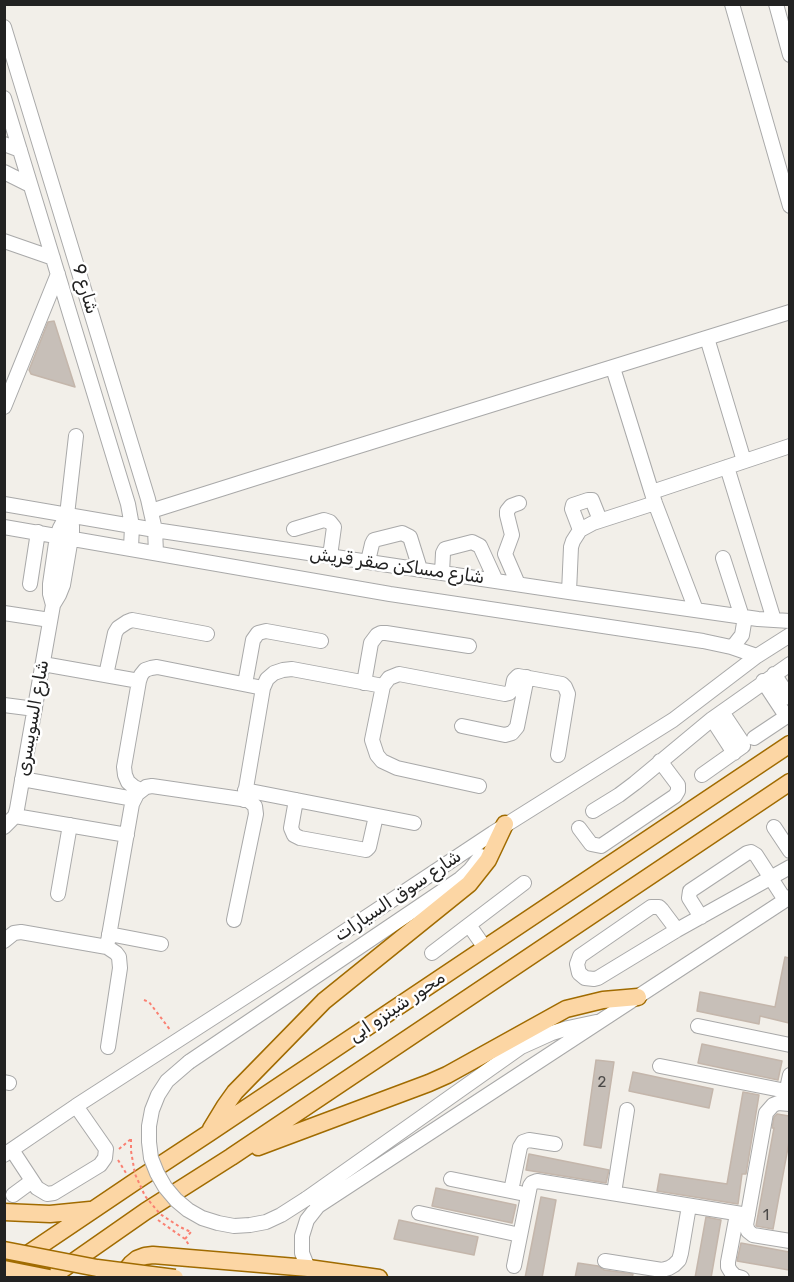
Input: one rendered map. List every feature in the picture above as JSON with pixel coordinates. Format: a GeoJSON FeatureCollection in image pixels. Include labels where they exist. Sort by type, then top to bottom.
{"type":"FeatureCollection","features":[{"type":"Feature","properties":{"kind":"main road","name":"محور شينزو ابى"},"geometry":{"type":"LineString","coordinates":[[4,1270],[789,744]]}},
{"type":"Feature","properties":{"kind":"main road","name":"محور شينزو ابى"},"geometry":{"type":"LineString","coordinates":[[50,1278],[146,1211],[231,1157],[789,782]]}},
{"type":"Feature","properties":{"kind":"main road"},"geometry":{"type":"LineString","coordinates":[[209,1133],[220,1112],[235,1092],[324,1001],[469,884],[488,860],[499,828]]}},
{"type":"Feature","properties":{"kind":"main road"},"geometry":{"type":"LineString","coordinates":[[231,1157],[429,1083],[566,1009],[603,1000],[638,997]]}},
{"type":"Feature","properties":{"kind":"main road"},"geometry":{"type":"LineString","coordinates":[[4,1212],[50,1214],[94,1209]]}},
{"type":"Feature","properties":{"kind":"main road"},"geometry":{"type":"LineString","coordinates":[[4,1251],[97,1268],[176,1278]]}},
{"type":"Feature","properties":{"kind":"main road"},"geometry":{"type":"LineString","coordinates":[[123,1278],[126,1270],[137,1259],[153,1256],[308,1268],[379,1278]]}},
{"type":"Feature","properties":{"kind":"main road"},"geometry":{"type":"LineString","coordinates":[[4,1270],[50,1278]]}},
{"type":"Feature","properties":{"kind":"street"},"geometry":{"type":"LineString","coordinates":[[732,4],[789,206]]}},
{"type":"Feature","properties":{"kind":"street"},"geometry":{"type":"LineString","coordinates":[[776,4],[786,28],[789,56]]}},
{"type":"Feature","properties":{"kind":"street","name":"شارع 9"},"geometry":{"type":"LineString","coordinates":[[4,27],[152,511],[156,552]]}},
{"type":"Feature","properties":{"kind":"street","name":"شارع 9"},"geometry":{"type":"LineString","coordinates":[[4,98],[128,504],[132,526],[131,548]]}},
{"type":"Feature","properties":{"kind":"street"},"geometry":{"type":"LineString","coordinates":[[4,144],[20,150]]}},
{"type":"Feature","properties":{"kind":"street"},"geometry":{"type":"LineString","coordinates":[[4,172],[30,185]]}},
{"type":"Feature","properties":{"kind":"street"},"geometry":{"type":"LineString","coordinates":[[43,225],[64,219]]}},
{"type":"Feature","properties":{"kind":"street"},"geometry":{"type":"LineString","coordinates":[[4,241],[53,258]]}},
{"type":"Feature","properties":{"kind":"street"},"geometry":{"type":"LineString","coordinates":[[4,407],[58,274]]}},
{"type":"Feature","properties":{"kind":"street"},"geometry":{"type":"LineString","coordinates":[[152,511],[789,312]]}},
{"type":"Feature","properties":{"kind":"street"},"geometry":{"type":"LineString","coordinates":[[707,338],[744,461]]}},
{"type":"Feature","properties":{"kind":"street"},"geometry":{"type":"LineString","coordinates":[[613,368],[653,497],[696,610]]}},
{"type":"Feature","properties":{"kind":"street"},"geometry":{"type":"LineString","coordinates":[[67,515],[76,435]]}},
{"type":"Feature","properties":{"kind":"street"},"geometry":{"type":"LineString","coordinates":[[569,591],[571,547],[576,535],[586,526],[727,466],[789,446]]}},
{"type":"Feature","properties":{"kind":"street"},"geometry":{"type":"LineString","coordinates":[[727,466],[774,620]]}},
{"type":"Feature","properties":{"kind":"street"},"geometry":{"type":"LineString","coordinates":[[580,530],[572,509],[573,505],[592,500],[600,520]]}},
{"type":"Feature","properties":{"kind":"street"},"geometry":{"type":"LineString","coordinates":[[518,584],[505,554],[512,535],[507,512],[511,506],[519,503]]}},
{"type":"Feature","properties":{"kind":"street","name":"شارع مساكن صقر قريش"},"geometry":{"type":"LineString","coordinates":[[4,504],[155,530],[442,573],[742,617],[789,621]]}},
{"type":"Feature","properties":{"kind":"street","name":"شارع السويسرى"},"geometry":{"type":"LineString","coordinates":[[53,605],[50,584],[57,536],[67,515]]}},
{"type":"Feature","properties":{"kind":"street","name":"شارع السويسرى"},"geometry":{"type":"LineString","coordinates":[[15,816],[53,605],[63,585],[72,538],[72,526],[67,515]]}},
{"type":"Feature","properties":{"kind":"street"},"geometry":{"type":"LineString","coordinates":[[294,529],[324,520],[330,522],[334,527],[330,556]]}},
{"type":"Feature","properties":{"kind":"street","name":"شارع مساكن صقر قريش"},"geometry":{"type":"LineString","coordinates":[[5,530],[38,532],[390,594],[703,641],[757,656]]}},
{"type":"Feature","properties":{"kind":"street"},"geometry":{"type":"LineString","coordinates":[[30,584],[38,532]]}},
{"type":"Feature","properties":{"kind":"street"},"geometry":{"type":"LineString","coordinates":[[368,561],[374,540],[402,532],[411,539],[420,569]]}},
{"type":"Feature","properties":{"kind":"street"},"geometry":{"type":"LineString","coordinates":[[442,573],[445,549],[472,542],[480,546],[496,581]]}},
{"type":"Feature","properties":{"kind":"street"},"geometry":{"type":"LineString","coordinates":[[723,558],[744,622],[742,635],[731,647]]}},
{"type":"Feature","properties":{"kind":"street"},"geometry":{"type":"LineString","coordinates":[[4,613],[50,620]]}},
{"type":"Feature","properties":{"kind":"street"},"geometry":{"type":"LineString","coordinates":[[106,675],[115,633],[127,622],[132,620],[207,634]]}},
{"type":"Feature","properties":{"kind":"street"},"geometry":{"type":"LineString","coordinates":[[245,684],[253,640],[258,633],[266,631],[321,641]]}},
{"type":"Feature","properties":{"kind":"street"},"geometry":{"type":"LineString","coordinates":[[364,683],[371,643],[381,633],[469,646]]}},
{"type":"Feature","properties":{"kind":"street","name":"شارع سوق السيارات"},"geometry":{"type":"LineString","coordinates":[[8,1153],[499,828],[673,720],[757,656],[789,635]]}},
{"type":"Feature","properties":{"kind":"street"},"geometry":{"type":"LineString","coordinates":[[43,664],[139,681]]}},
{"type":"Feature","properties":{"kind":"street"},"geometry":{"type":"LineString","coordinates":[[593,811],[619,795],[717,715],[789,664]]}},
{"type":"Feature","properties":{"kind":"street"},"geometry":{"type":"LineString","coordinates":[[108,1047],[120,962],[108,940],[127,835],[137,794],[124,775],[124,767],[141,675],[145,670],[157,668],[263,688]]}},
{"type":"Feature","properties":{"kind":"street"},"geometry":{"type":"LineString","coordinates":[[245,795],[263,688],[267,679],[274,673],[292,669],[383,686]]}},
{"type":"Feature","properties":{"kind":"street"},"geometry":{"type":"LineString","coordinates":[[479,786],[396,768],[382,761],[372,740],[383,686],[389,678],[399,674],[505,694],[512,690],[516,678],[520,676],[558,683],[565,687],[568,694],[558,754]]}},
{"type":"Feature","properties":{"kind":"street"},"geometry":{"type":"LineString","coordinates":[[462,726],[505,735],[512,733],[517,727],[527,677]]}},
{"type":"Feature","properties":{"kind":"street"},"geometry":{"type":"LineString","coordinates":[[769,678],[789,698]]}},
{"type":"Feature","properties":{"kind":"street"},"geometry":{"type":"LineString","coordinates":[[754,738],[788,715],[769,678]]}},
{"type":"Feature","properties":{"kind":"street"},"geometry":{"type":"LineString","coordinates":[[4,705],[35,710]]}},
{"type":"Feature","properties":{"kind":"street"},"geometry":{"type":"LineString","coordinates":[[702,775],[734,753],[717,715]]}},
{"type":"Feature","properties":{"kind":"street"},"geometry":{"type":"LineString","coordinates":[[673,720],[688,738]]}},
{"type":"Feature","properties":{"kind":"street"},"geometry":{"type":"LineString","coordinates":[[579,828],[591,844],[601,846],[675,796],[678,784],[660,761]]}},
{"type":"Feature","properties":{"kind":"street"},"geometry":{"type":"LineString","coordinates":[[22,778],[137,794],[152,786],[296,800],[414,823]]}},
{"type":"Feature","properties":{"kind":"street"},"geometry":{"type":"LineString","coordinates":[[234,920],[256,810],[245,795]]}},
{"type":"Feature","properties":{"kind":"street"},"geometry":{"type":"LineString","coordinates":[[296,800],[291,828],[294,835],[300,838],[367,849],[376,816]]}},
{"type":"Feature","properties":{"kind":"street"},"geometry":{"type":"LineString","coordinates":[[4,827],[15,816],[127,835]]}},
{"type":"Feature","properties":{"kind":"street"},"geometry":{"type":"LineString","coordinates":[[58,894],[69,825]]}},
{"type":"Feature","properties":{"kind":"street"},"geometry":{"type":"LineString","coordinates":[[774,827],[789,851]]}},
{"type":"Feature","properties":{"kind":"street"},"geometry":{"type":"LineString","coordinates":[[499,828],[479,860],[460,879],[189,1062],[167,1081],[152,1110],[149,1126],[149,1142],[157,1173],[165,1187],[182,1205],[202,1218],[234,1226],[266,1222],[306,1199],[522,1047],[536,1039],[568,1028],[601,1022]]}},
{"type":"Feature","properties":{"kind":"street"},"geometry":{"type":"LineString","coordinates":[[308,1268],[302,1253],[302,1236],[307,1220],[318,1206],[787,899],[756,855],[751,852],[690,891],[689,898],[701,917]]}},
{"type":"Feature","properties":{"kind":"street"},"geometry":{"type":"LineString","coordinates":[[677,930],[662,909],[651,907],[580,956],[577,964],[579,973],[585,978],[598,978],[677,930],[789,867]]}},
{"type":"Feature","properties":{"kind":"street"},"geometry":{"type":"LineString","coordinates":[[432,953],[524,883]]}},
{"type":"Feature","properties":{"kind":"street"},"geometry":{"type":"LineString","coordinates":[[469,925],[485,948]]}},
{"type":"Feature","properties":{"kind":"street"},"geometry":{"type":"LineString","coordinates":[[4,941],[14,933],[21,932],[161,944]]}},
{"type":"Feature","properties":{"kind":"street"},"geometry":{"type":"LineString","coordinates":[[698,1026],[789,1045]]}},
{"type":"Feature","properties":{"kind":"street"},"geometry":{"type":"LineString","coordinates":[[660,1066],[787,1099]]}},
{"type":"Feature","properties":{"kind":"street"},"geometry":{"type":"LineString","coordinates":[[787,1099],[789,1075]]}},
{"type":"Feature","properties":{"kind":"street"},"geometry":{"type":"LineString","coordinates":[[742,1278],[735,1276],[728,1267],[743,1214],[766,1113],[773,1105],[787,1099]]}},
{"type":"Feature","properties":{"kind":"street"},"geometry":{"type":"LineString","coordinates":[[8,1153],[39,1191],[47,1194],[66,1186],[103,1162],[106,1153],[104,1145],[76,1106]]}},
{"type":"Feature","properties":{"kind":"street"},"geometry":{"type":"LineString","coordinates":[[614,1193],[627,1110]]}},
{"type":"Feature","properties":{"kind":"street"},"geometry":{"type":"LineString","coordinates":[[511,1191],[523,1142],[529,1140],[555,1144]]}},
{"type":"Feature","properties":{"kind":"street"},"geometry":{"type":"LineString","coordinates":[[451,1179],[528,1194]]}},
{"type":"Feature","properties":{"kind":"street"},"geometry":{"type":"LineString","coordinates":[[13,1195],[32,1181]]}},
{"type":"Feature","properties":{"kind":"street"},"geometry":{"type":"LineString","coordinates":[[514,1266],[528,1194],[531,1184],[537,1181],[743,1214]]}},
{"type":"Feature","properties":{"kind":"street"},"geometry":{"type":"LineString","coordinates":[[605,1261],[662,1270],[674,1265],[681,1253],[689,1206]]}},
{"type":"Feature","properties":{"kind":"street"},"geometry":{"type":"LineString","coordinates":[[419,1214],[520,1235]]}},
{"type":"Feature","properties":{"kind":"street"},"geometry":{"type":"LineString","coordinates":[[743,1214],[750,1234],[789,1241]]}},
{"type":"Feature","properties":{"kind":"path"},"geometry":{"type":"LineString","coordinates":[[144,1000],[149,1002],[178,1041]]}},
{"type":"Feature","properties":{"kind":"path"},"geometry":{"type":"LineString","coordinates":[[133,1183],[114,1153],[131,1139],[130,1151],[135,1174],[145,1196],[160,1214],[191,1232],[185,1239]]}},
{"type":"Feature","properties":{"kind":"path"},"geometry":{"type":"LineString","coordinates":[[146,1211],[185,1239],[200,1259]]}},
{"type":"Feature","properties":{"kind":"building"},"geometry":{"type":"Polygon","coordinates":[[[54,321],[75,387],[31,374],[29,370],[48,322],[54,321]]]}},
{"type":"Feature","properties":{"kind":"building"},"geometry":{"type":"Polygon","coordinates":[[[785,957],[789,958],[789,1023],[760,1016],[759,1024],[697,1011],[700,992],[775,1007],[785,957]]]}},
{"type":"Feature","properties":{"kind":"building"},"geometry":{"type":"Polygon","coordinates":[[[702,1044],[782,1061],[778,1080],[698,1063],[702,1044]]]}},
{"type":"Feature","properties":{"kind":"building"},"geometry":{"type":"Polygon","coordinates":[[[596,1060],[614,1062],[601,1148],[584,1145],[596,1060]]]}},
{"type":"Feature","properties":{"kind":"building"},"geometry":{"type":"Polygon","coordinates":[[[633,1072],[713,1089],[709,1108],[629,1091],[633,1072]]]}},
{"type":"Feature","properties":{"kind":"building"},"geometry":{"type":"Polygon","coordinates":[[[743,1092],[759,1095],[746,1174],[742,1174],[738,1204],[657,1191],[660,1174],[727,1184],[743,1092]]]}},
{"type":"Feature","properties":{"kind":"building"},"geometry":{"type":"Polygon","coordinates":[[[777,1114],[789,1116],[789,1142],[773,1229],[756,1226],[774,1117],[777,1114]]]}},
{"type":"Feature","properties":{"kind":"building"},"geometry":{"type":"Polygon","coordinates":[[[529,1154],[609,1170],[606,1183],[526,1170],[529,1154]]]}},
{"type":"Feature","properties":{"kind":"building"},"geometry":{"type":"Polygon","coordinates":[[[436,1188],[516,1205],[512,1223],[432,1206],[436,1188]]]}},
{"type":"Feature","properties":{"kind":"building"},"geometry":{"type":"Polygon","coordinates":[[[541,1197],[556,1200],[542,1278],[525,1278],[541,1197]]]}},
{"type":"Feature","properties":{"kind":"building"},"geometry":{"type":"Polygon","coordinates":[[[706,1217],[721,1220],[711,1278],[695,1278],[706,1217]]]}},
{"type":"Feature","properties":{"kind":"building"},"geometry":{"type":"Polygon","coordinates":[[[399,1220],[478,1237],[474,1255],[394,1239],[399,1220]]]}},
{"type":"Feature","properties":{"kind":"building"},"geometry":{"type":"Polygon","coordinates":[[[741,1243],[789,1252],[789,1270],[737,1261],[741,1243]]]}},
{"type":"Feature","properties":{"kind":"building"},"geometry":{"type":"Polygon","coordinates":[[[578,1263],[633,1274],[632,1278],[575,1278],[578,1263]]]}}]}
